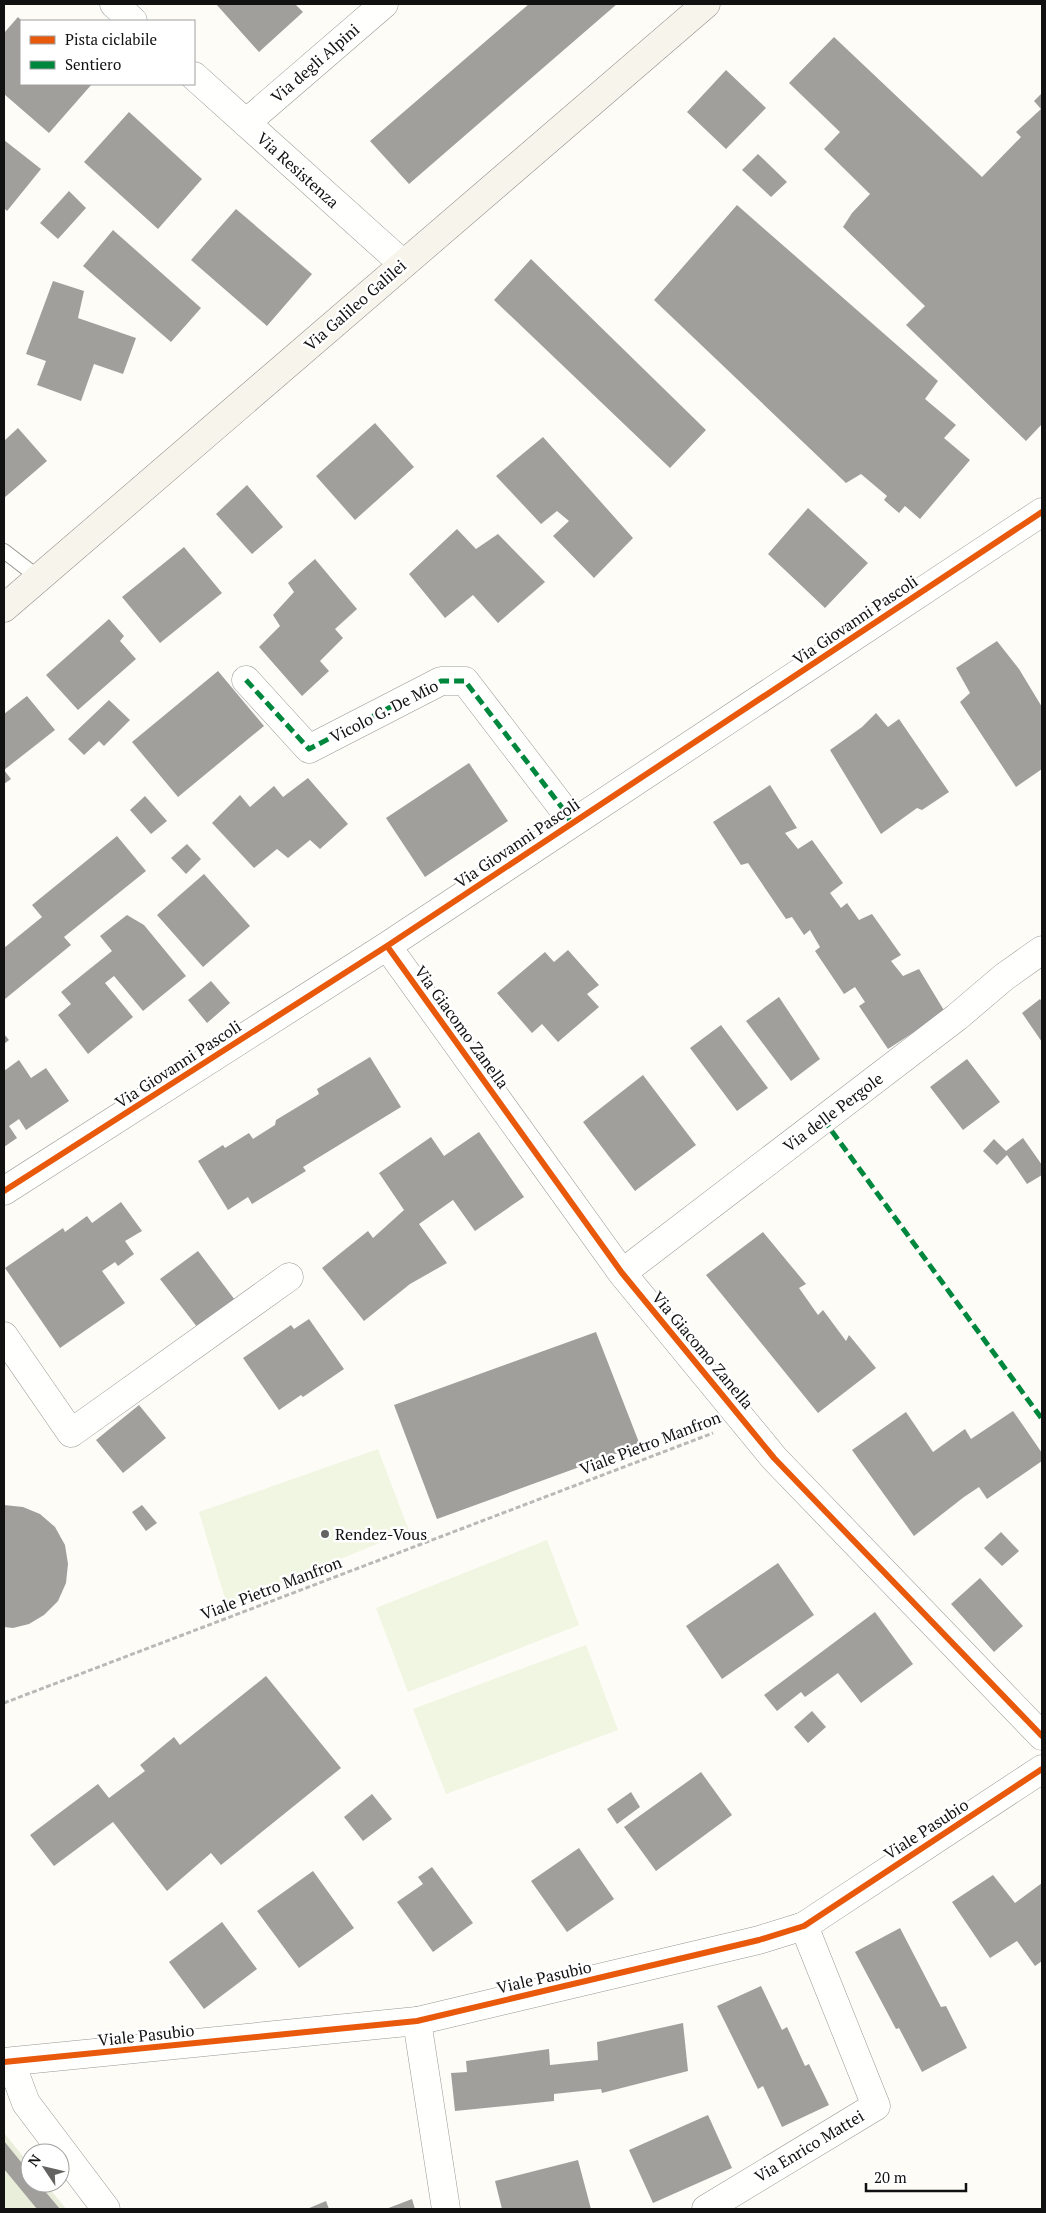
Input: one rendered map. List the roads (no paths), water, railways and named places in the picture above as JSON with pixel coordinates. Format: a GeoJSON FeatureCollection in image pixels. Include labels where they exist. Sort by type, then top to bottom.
{"type":"FeatureCollection","features":[{"type":"Feature","properties":{"kind":"main road","name":"Via Galileo Galilei"},"geometry":{"type":"LineString","coordinates":[[4,608],[706,4]]}},
{"type":"Feature","properties":{"kind":"street"},"geometry":{"type":"LineString","coordinates":[[114,4],[132,20]]}},
{"type":"Feature","properties":{"kind":"street","name":"Via degli Alpini"},"geometry":{"type":"LineString","coordinates":[[246,123],[384,4]]}},
{"type":"Feature","properties":{"kind":"street","name":"Via Resistenza"},"geometry":{"type":"LineString","coordinates":[[195,77],[403,264]]}},
{"type":"Feature","properties":{"kind":"street","name":"Via Giovanni Pascoli"},"geometry":{"type":"LineString","coordinates":[[4,1191],[387,946],[1042,512]]}},
{"type":"Feature","properties":{"kind":"street","name":"Vicolo G. De Mio"},"geometry":{"type":"LineString","coordinates":[[246,680],[309,749],[440,681],[465,681],[567,814],[571,824]]}},
{"type":"Feature","properties":{"kind":"street","name":"Via Giacomo Zanella"},"geometry":{"type":"LineString","coordinates":[[387,946],[622,1273],[774,1458],[1042,1736]]}},
{"type":"Feature","properties":{"kind":"street","name":"Via delle Pergole"},"geometry":{"type":"LineString","coordinates":[[622,1273],[957,1017],[1004,977],[1042,950]]}},
{"type":"Feature","properties":{"kind":"street"},"geometry":{"type":"LineString","coordinates":[[4,1336],[71,1432],[289,1277]]}},
{"type":"Feature","properties":{"kind":"street","name":"Viale Pasubio"},"geometry":{"type":"LineString","coordinates":[[7,2063],[417,2020],[760,1940],[804,1926],[1042,1770]]}},
{"type":"Feature","properties":{"kind":"street","name":"Via Enrico Mattei"},"geometry":{"type":"LineString","coordinates":[[706,2209],[876,2106],[804,1926]]}},
{"type":"Feature","properties":{"kind":"street"},"geometry":{"type":"LineString","coordinates":[[417,2020],[446,2209]]}},
{"type":"Feature","properties":{"kind":"street"},"geometry":{"type":"LineString","coordinates":[[7,2063],[26,2103],[106,2209]]}},
{"type":"Feature","properties":{"kind":"lane"},"geometry":{"type":"LineString","coordinates":[[4,551],[38,578]]}},
{"type":"Feature","properties":{"kind":"place","name":"Rendez-Vous"},"geometry":{"type":"Point","coordinates":[325,1534]}}]}
